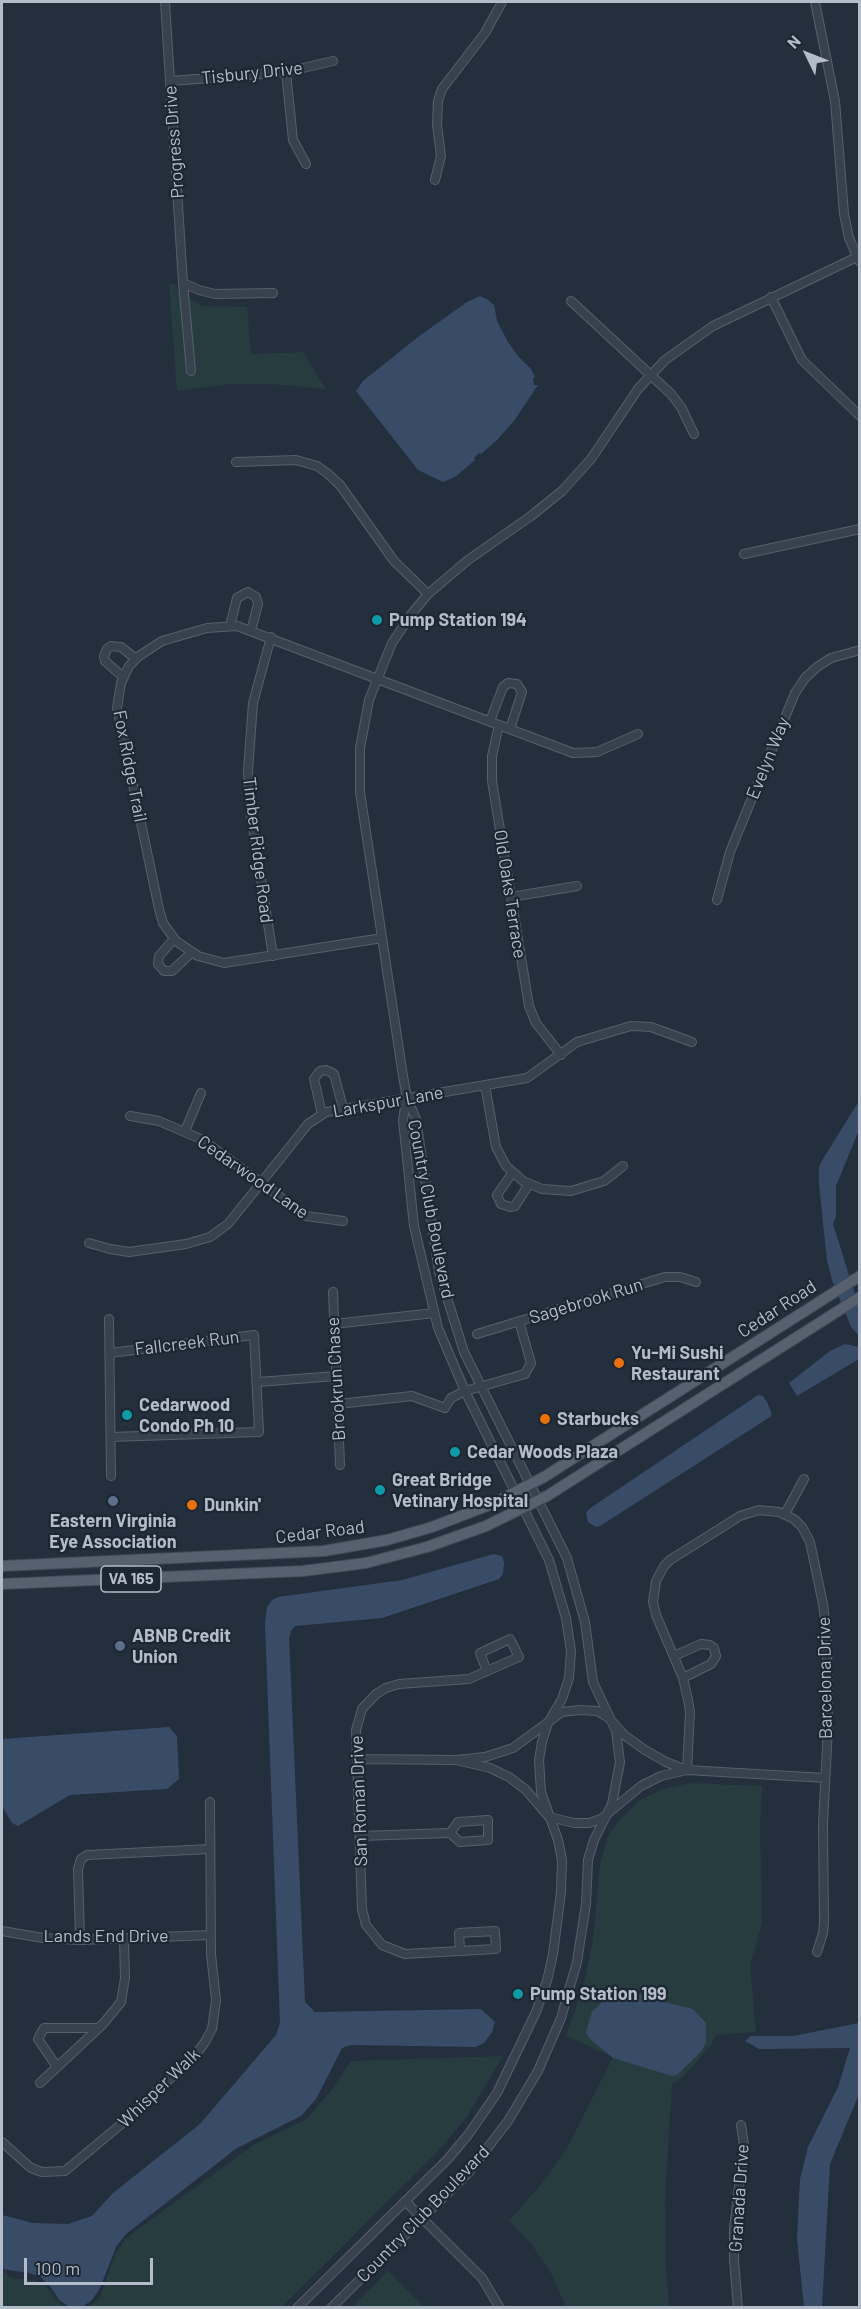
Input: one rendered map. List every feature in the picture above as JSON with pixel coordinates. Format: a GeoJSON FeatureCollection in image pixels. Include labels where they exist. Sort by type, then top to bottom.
{"type":"FeatureCollection","features":[{"type":"Feature","properties":{"kind":"main road","name":"Cedar Road"},"geometry":{"type":"LineString","coordinates":[[2,1566],[278,1555],[340,1549],[387,1540],[432,1527],[477,1511],[530,1485],[860,1276]]}},
{"type":"Feature","properties":{"kind":"main road","name":"Cedar Road"},"geometry":{"type":"LineString","coordinates":[[2,1584],[303,1571],[381,1560],[469,1533],[538,1501],[860,1297]]}},
{"type":"Feature","properties":{"kind":"street","name":"Progress Drive"},"geometry":{"type":"LineString","coordinates":[[165,2],[191,371]]}},
{"type":"Feature","properties":{"kind":"street"},"geometry":{"type":"LineString","coordinates":[[435,180],[441,156],[437,125],[438,101],[442,90],[485,33],[502,2]]}},
{"type":"Feature","properties":{"kind":"street"},"geometry":{"type":"LineString","coordinates":[[815,2],[835,101],[844,214],[849,238],[858,259]]}},
{"type":"Feature","properties":{"kind":"street","name":"Tisbury Drive"},"geometry":{"type":"LineString","coordinates":[[171,81],[286,72],[333,61]]}},
{"type":"Feature","properties":{"kind":"street"},"geometry":{"type":"LineString","coordinates":[[286,72],[292,140],[306,165]]}},
{"type":"Feature","properties":{"kind":"street","name":"Country Club Boulevard"},"geometry":{"type":"LineString","coordinates":[[331,2307],[469,2172],[490,2148],[523,2099],[538,2071],[568,1996],[582,1933],[588,1860],[594,1840],[609,1813],[620,1762],[618,1741],[593,1682],[585,1622],[575,1579],[567,1558],[530,1485],[473,1389],[434,1313],[414,1226],[403,1120],[406,1098],[359,777],[363,727],[369,700],[392,643],[428,594],[459,567],[562,491],[591,459],[650,375],[696,336],[727,318],[858,259]]}},
{"type":"Feature","properties":{"kind":"street"},"geometry":{"type":"LineString","coordinates":[[183,283],[215,294],[273,293]]}},
{"type":"Feature","properties":{"kind":"street"},"geometry":{"type":"LineString","coordinates":[[771,297],[802,360],[860,416]]}},
{"type":"Feature","properties":{"kind":"street"},"geometry":{"type":"LineString","coordinates":[[571,301],[677,400],[694,434]]}},
{"type":"Feature","properties":{"kind":"street"},"geometry":{"type":"LineString","coordinates":[[236,462],[296,460],[311,464],[327,473],[340,485],[393,561],[428,594]]}},
{"type":"Feature","properties":{"kind":"street"},"geometry":{"type":"LineString","coordinates":[[744,554],[860,530]]}},
{"type":"Feature","properties":{"kind":"street"},"geometry":{"type":"LineString","coordinates":[[230,626],[237,598],[248,592],[256,597],[258,604],[251,631]]}},
{"type":"Feature","properties":{"kind":"street","name":"Fox Ridge Trail"},"geometry":{"type":"LineString","coordinates":[[382,938],[224,963],[204,959],[191,953],[174,939],[163,923],[159,909],[117,708],[123,677],[136,658],[162,641],[207,628],[230,626],[270,637],[573,753],[597,752],[638,734]]}},
{"type":"Feature","properties":{"kind":"street","name":"Timber Ridge Road"},"geometry":{"type":"LineString","coordinates":[[270,637],[251,718],[248,771],[250,808],[273,956]]}},
{"type":"Feature","properties":{"kind":"street"},"geometry":{"type":"LineString","coordinates":[[123,677],[105,661],[104,656],[107,649],[116,645],[136,658]]}},
{"type":"Feature","properties":{"kind":"street","name":"Evelyn Way"},"geometry":{"type":"LineString","coordinates":[[717,900],[730,852],[795,693],[805,678],[817,667],[831,658],[860,650]]}},
{"type":"Feature","properties":{"kind":"street"},"geometry":{"type":"LineString","coordinates":[[490,722],[503,687],[508,683],[514,683],[521,688],[522,692],[510,729]]}},
{"type":"Feature","properties":{"kind":"street","name":"Old Oaks Terrace"},"geometry":{"type":"LineString","coordinates":[[499,725],[491,768],[529,1006],[536,1023],[561,1055]]}},
{"type":"Feature","properties":{"kind":"street"},"geometry":{"type":"LineString","coordinates":[[511,897],[577,886]]}},
{"type":"Feature","properties":{"kind":"street"},"geometry":{"type":"LineString","coordinates":[[174,939],[159,956],[158,964],[164,971],[172,971],[191,953]]}},
{"type":"Feature","properties":{"kind":"street","name":"Larkspur Lane"},"geometry":{"type":"LineString","coordinates":[[89,1243],[129,1252],[197,1242],[210,1237],[228,1224],[308,1124],[322,1114],[344,1108],[527,1078],[577,1042],[636,1025],[651,1027],[692,1042]]}},
{"type":"Feature","properties":{"kind":"street"},"geometry":{"type":"LineString","coordinates":[[322,1114],[314,1079],[321,1071],[326,1070],[334,1074],[344,1108]]}},
{"type":"Feature","properties":{"kind":"street"},"geometry":{"type":"LineString","coordinates":[[485,1085],[496,1147],[506,1166],[529,1184],[553,1191],[571,1191],[604,1181],[623,1166]]}},
{"type":"Feature","properties":{"kind":"street"},"geometry":{"type":"LineString","coordinates":[[185,1131],[201,1093]]}},
{"type":"Feature","properties":{"kind":"street","name":"Country Club Boulevard"},"geometry":{"type":"LineString","coordinates":[[297,2307],[447,2160],[484,2114],[497,2093],[536,2012],[553,1954],[561,1892],[562,1860],[541,1792],[540,1760],[542,1742],[551,1717],[566,1689],[571,1651],[566,1618],[549,1560],[515,1493],[473,1389],[443,1286],[434,1245],[416,1119],[406,1098]]}},
{"type":"Feature","properties":{"kind":"street","name":"Cedarwood Lane"},"geometry":{"type":"LineString","coordinates":[[130,1116],[159,1121],[185,1131],[223,1153],[306,1216],[343,1221]]}},
{"type":"Feature","properties":{"kind":"street"},"geometry":{"type":"LineString","coordinates":[[513,1172],[498,1195],[501,1204],[515,1206],[529,1184]]}},
{"type":"Feature","properties":{"kind":"street","name":"Sagebrook Run"},"geometry":{"type":"LineString","coordinates":[[477,1334],[665,1277],[680,1277],[696,1282]]}},
{"type":"Feature","properties":{"kind":"street","name":"Brookrun Chase"},"geometry":{"type":"LineString","coordinates":[[333,1292],[340,1465]]}},
{"type":"Feature","properties":{"kind":"street"},"geometry":{"type":"LineString","coordinates":[[334,1324],[434,1313]]}},
{"type":"Feature","properties":{"kind":"street","name":"Fallcreek Run"},"geometry":{"type":"LineString","coordinates":[[109,1319],[111,1476]]}},
{"type":"Feature","properties":{"kind":"street"},"geometry":{"type":"LineString","coordinates":[[338,1404],[412,1396],[445,1408],[452,1398],[473,1389],[525,1374],[529,1369],[530,1357],[519,1321]]}},
{"type":"Feature","properties":{"kind":"street","name":"Fallcreek Run"},"geometry":{"type":"LineString","coordinates":[[110,1353],[254,1335],[260,1432],[111,1437]]}},
{"type":"Feature","properties":{"kind":"street"},"geometry":{"type":"LineString","coordinates":[[258,1382],[336,1376]]}},
{"type":"Feature","properties":{"kind":"street"},"geometry":{"type":"LineString","coordinates":[[687,1770],[690,1712],[683,1678],[656,1615],[653,1602],[656,1581],[664,1566],[749,1511],[769,1510],[785,1514],[804,1479]]}},
{"type":"Feature","properties":{"kind":"street","name":"Barcelona Drive"},"geometry":{"type":"LineString","coordinates":[[785,1514],[802,1527],[810,1542],[823,1604],[827,1649],[828,1728],[825,1778],[824,1923],[817,1952]]}},
{"type":"Feature","properties":{"kind":"street","name":"San Roman Drive"},"geometry":{"type":"LineString","coordinates":[[460,1951],[459,1933],[495,1931],[496,1949],[460,1951],[405,1954],[376,1940],[366,1925],[363,1917],[357,1721],[362,1710],[376,1694],[386,1688],[399,1684],[462,1681],[488,1671],[519,1657],[510,1639],[480,1653],[488,1671]]}},
{"type":"Feature","properties":{"kind":"street"},"geometry":{"type":"LineString","coordinates":[[674,1656],[701,1644],[714,1648],[716,1656],[711,1664],[683,1678]]}},
{"type":"Feature","properties":{"kind":"street"},"geometry":{"type":"LineString","coordinates":[[357,1759],[456,1760],[485,1757],[513,1748],[534,1734],[551,1717],[562,1712],[579,1710],[597,1711],[609,1718],[624,1735],[645,1750],[666,1762],[687,1770]]}},
{"type":"Feature","properties":{"kind":"street"},"geometry":{"type":"LineString","coordinates":[[456,1760],[490,1768],[509,1778],[526,1790],[549,1817],[564,1822],[589,1823],[601,1819],[642,1786],[661,1776],[687,1770],[825,1778]]}},
{"type":"Feature","properties":{"kind":"street","name":"Whisper Walk"},"geometry":{"type":"LineString","coordinates":[[2,2142],[30,2168],[42,2172],[65,2171],[125,2121],[197,2053],[212,2029],[215,2014],[211,1935],[210,1802]]}},
{"type":"Feature","properties":{"kind":"street"},"geometry":{"type":"LineString","coordinates":[[360,1836],[450,1833],[460,1842],[488,1840],[488,1820],[458,1822],[450,1833]]}},
{"type":"Feature","properties":{"kind":"street"},"geometry":{"type":"LineString","coordinates":[[80,1940],[78,1869],[81,1859],[87,1854],[210,1849]]}},
{"type":"Feature","properties":{"kind":"street","name":"Lands End Drive"},"geometry":{"type":"LineString","coordinates":[[2,1931],[43,1938],[80,1940],[211,1935]]}},
{"type":"Feature","properties":{"kind":"street"},"geometry":{"type":"LineString","coordinates":[[40,2083],[99,2028],[122,2002],[125,1978],[124,1939]]}},
{"type":"Feature","properties":{"kind":"street"},"geometry":{"type":"LineString","coordinates":[[57,2067],[38,2039],[44,2028],[99,2028]]}},
{"type":"Feature","properties":{"kind":"street","name":"Granada Drive"},"geometry":{"type":"LineString","coordinates":[[738,2307],[734,2228],[744,2145],[741,2125]]}},
{"type":"Feature","properties":{"kind":"street"},"geometry":{"type":"LineString","coordinates":[[405,2201],[482,2278],[500,2307]]}},
{"type":"Feature","properties":{"kind":"green space"},"geometry":{"type":"Polygon","coordinates":[[[169,284],[174,284],[182,294],[202,306],[247,307],[251,354],[303,352],[326,389],[271,384],[230,384],[177,391],[169,284]]]}},
{"type":"Feature","properties":{"kind":"green space"},"geometry":{"type":"Polygon","coordinates":[[[690,1783],[762,1786],[760,1825],[762,1923],[750,1965],[756,2032],[716,2035],[711,2045],[685,2075],[672,2084],[665,2199],[669,2307],[566,2307],[550,2271],[529,2241],[509,2221],[547,2177],[567,2148],[613,2057],[566,2036],[584,1983],[593,1941],[600,1864],[608,1836],[618,1821],[639,1801],[660,1790],[690,1783]]]}},
{"type":"Feature","properties":{"kind":"green space"},"geometry":{"type":"Polygon","coordinates":[[[503,2056],[467,2117],[438,2151],[282,2307],[87,2307],[99,2300],[115,2255],[125,2239],[253,2145],[307,2119],[351,2061],[503,2056]]]}},
{"type":"Feature","properties":{"kind":"green space"},"geometry":{"type":"Polygon","coordinates":[[[2,2270],[11,2278],[34,2280],[45,2286],[63,2307],[2,2307],[2,2270]]]}},
{"type":"Feature","properties":{"kind":"green space"},"geometry":{"type":"Polygon","coordinates":[[[388,2271],[424,2307],[352,2307],[388,2271]]]}},
{"type":"Feature","properties":{"kind":"water"},"geometry":{"type":"Polygon","coordinates":[[[480,296],[494,305],[497,321],[508,342],[531,369],[535,377],[533,378],[534,385],[538,385],[514,421],[497,440],[481,454],[479,453],[474,458],[475,460],[455,477],[443,482],[418,470],[356,391],[363,381],[418,337],[467,302],[480,296]]]}},
{"type":"Feature","properties":{"kind":"water"},"geometry":{"type":"Polygon","coordinates":[[[859,1101],[859,1130],[836,1186],[836,1216],[833,1224],[859,1307],[859,1336],[851,1327],[832,1280],[827,1260],[819,1167],[859,1101]]]}},
{"type":"Feature","properties":{"kind":"water"},"geometry":{"type":"Polygon","coordinates":[[[845,1344],[859,1347],[859,1359],[797,1396],[789,1383],[830,1351],[845,1344]]]}},
{"type":"Feature","properties":{"kind":"water"},"geometry":{"type":"Polygon","coordinates":[[[758,1395],[763,1396],[767,1402],[772,1414],[770,1417],[600,1526],[596,1527],[588,1522],[586,1513],[589,1509],[758,1395]]]}},
{"type":"Feature","properties":{"kind":"water"},"geometry":{"type":"Polygon","coordinates":[[[494,1554],[502,1556],[504,1563],[503,1574],[499,1579],[382,1618],[295,1626],[289,1638],[305,2002],[315,2012],[481,2009],[495,2022],[492,2032],[484,2043],[476,2047],[351,2045],[342,2048],[316,2099],[301,2116],[237,2148],[126,2234],[116,2247],[100,2288],[92,2300],[82,2307],[69,2307],[59,2300],[41,2277],[2,2269],[2,2215],[33,2223],[68,2224],[92,2216],[113,2193],[200,2124],[276,2035],[280,2023],[265,1624],[267,1607],[272,1600],[278,1597],[402,1580],[494,1554]]]}},
{"type":"Feature","properties":{"kind":"water"},"geometry":{"type":"Polygon","coordinates":[[[169,1727],[177,1736],[179,1779],[167,1789],[70,1795],[18,1826],[12,1823],[2,1806],[2,1739],[169,1727]]]}},
{"type":"Feature","properties":{"kind":"water"},"geometry":{"type":"Polygon","coordinates":[[[617,1993],[647,1995],[657,2000],[693,2009],[706,2023],[706,2043],[701,2052],[677,2075],[672,2076],[613,2058],[589,2038],[586,2032],[592,2012],[607,1997],[617,1993]]]}},
{"type":"Feature","properties":{"kind":"water"},"geometry":{"type":"Polygon","coordinates":[[[859,2023],[859,2094],[830,2164],[822,2307],[804,2307],[797,2239],[800,2179],[808,2147],[838,2087],[850,2048],[759,2049],[745,2041],[751,2036],[793,2036],[859,2023]]]}},
{"type":"Feature","properties":{"kind":"place","name":"Pump Station 194"},"geometry":{"type":"Point","coordinates":[377,620]}},
{"type":"Feature","properties":{"kind":"place","name":"Yu-Mi Sushi Restaurant"},"geometry":{"type":"Point","coordinates":[619,1363]}},
{"type":"Feature","properties":{"kind":"place","name":"Cedarwood Condo Ph 10"},"geometry":{"type":"Point","coordinates":[127,1415]}},
{"type":"Feature","properties":{"kind":"place","name":"Starbucks"},"geometry":{"type":"Point","coordinates":[545,1419]}},
{"type":"Feature","properties":{"kind":"place","name":"Cedar Woods Plaza"},"geometry":{"type":"Point","coordinates":[455,1452]}},
{"type":"Feature","properties":{"kind":"place","name":"Great Bridge Vetinary Hospital"},"geometry":{"type":"Point","coordinates":[380,1490]}},
{"type":"Feature","properties":{"kind":"place","name":"Eastern Virginia Eye Association"},"geometry":{"type":"Point","coordinates":[113,1501]}},
{"type":"Feature","properties":{"kind":"place","name":"Dunkin'"},"geometry":{"type":"Point","coordinates":[192,1505]}},
{"type":"Feature","properties":{"kind":"place","name":"ABNB Credit Union"},"geometry":{"type":"Point","coordinates":[120,1646]}},
{"type":"Feature","properties":{"kind":"place","name":"Pump Station 199"},"geometry":{"type":"Point","coordinates":[518,1994]}}]}
